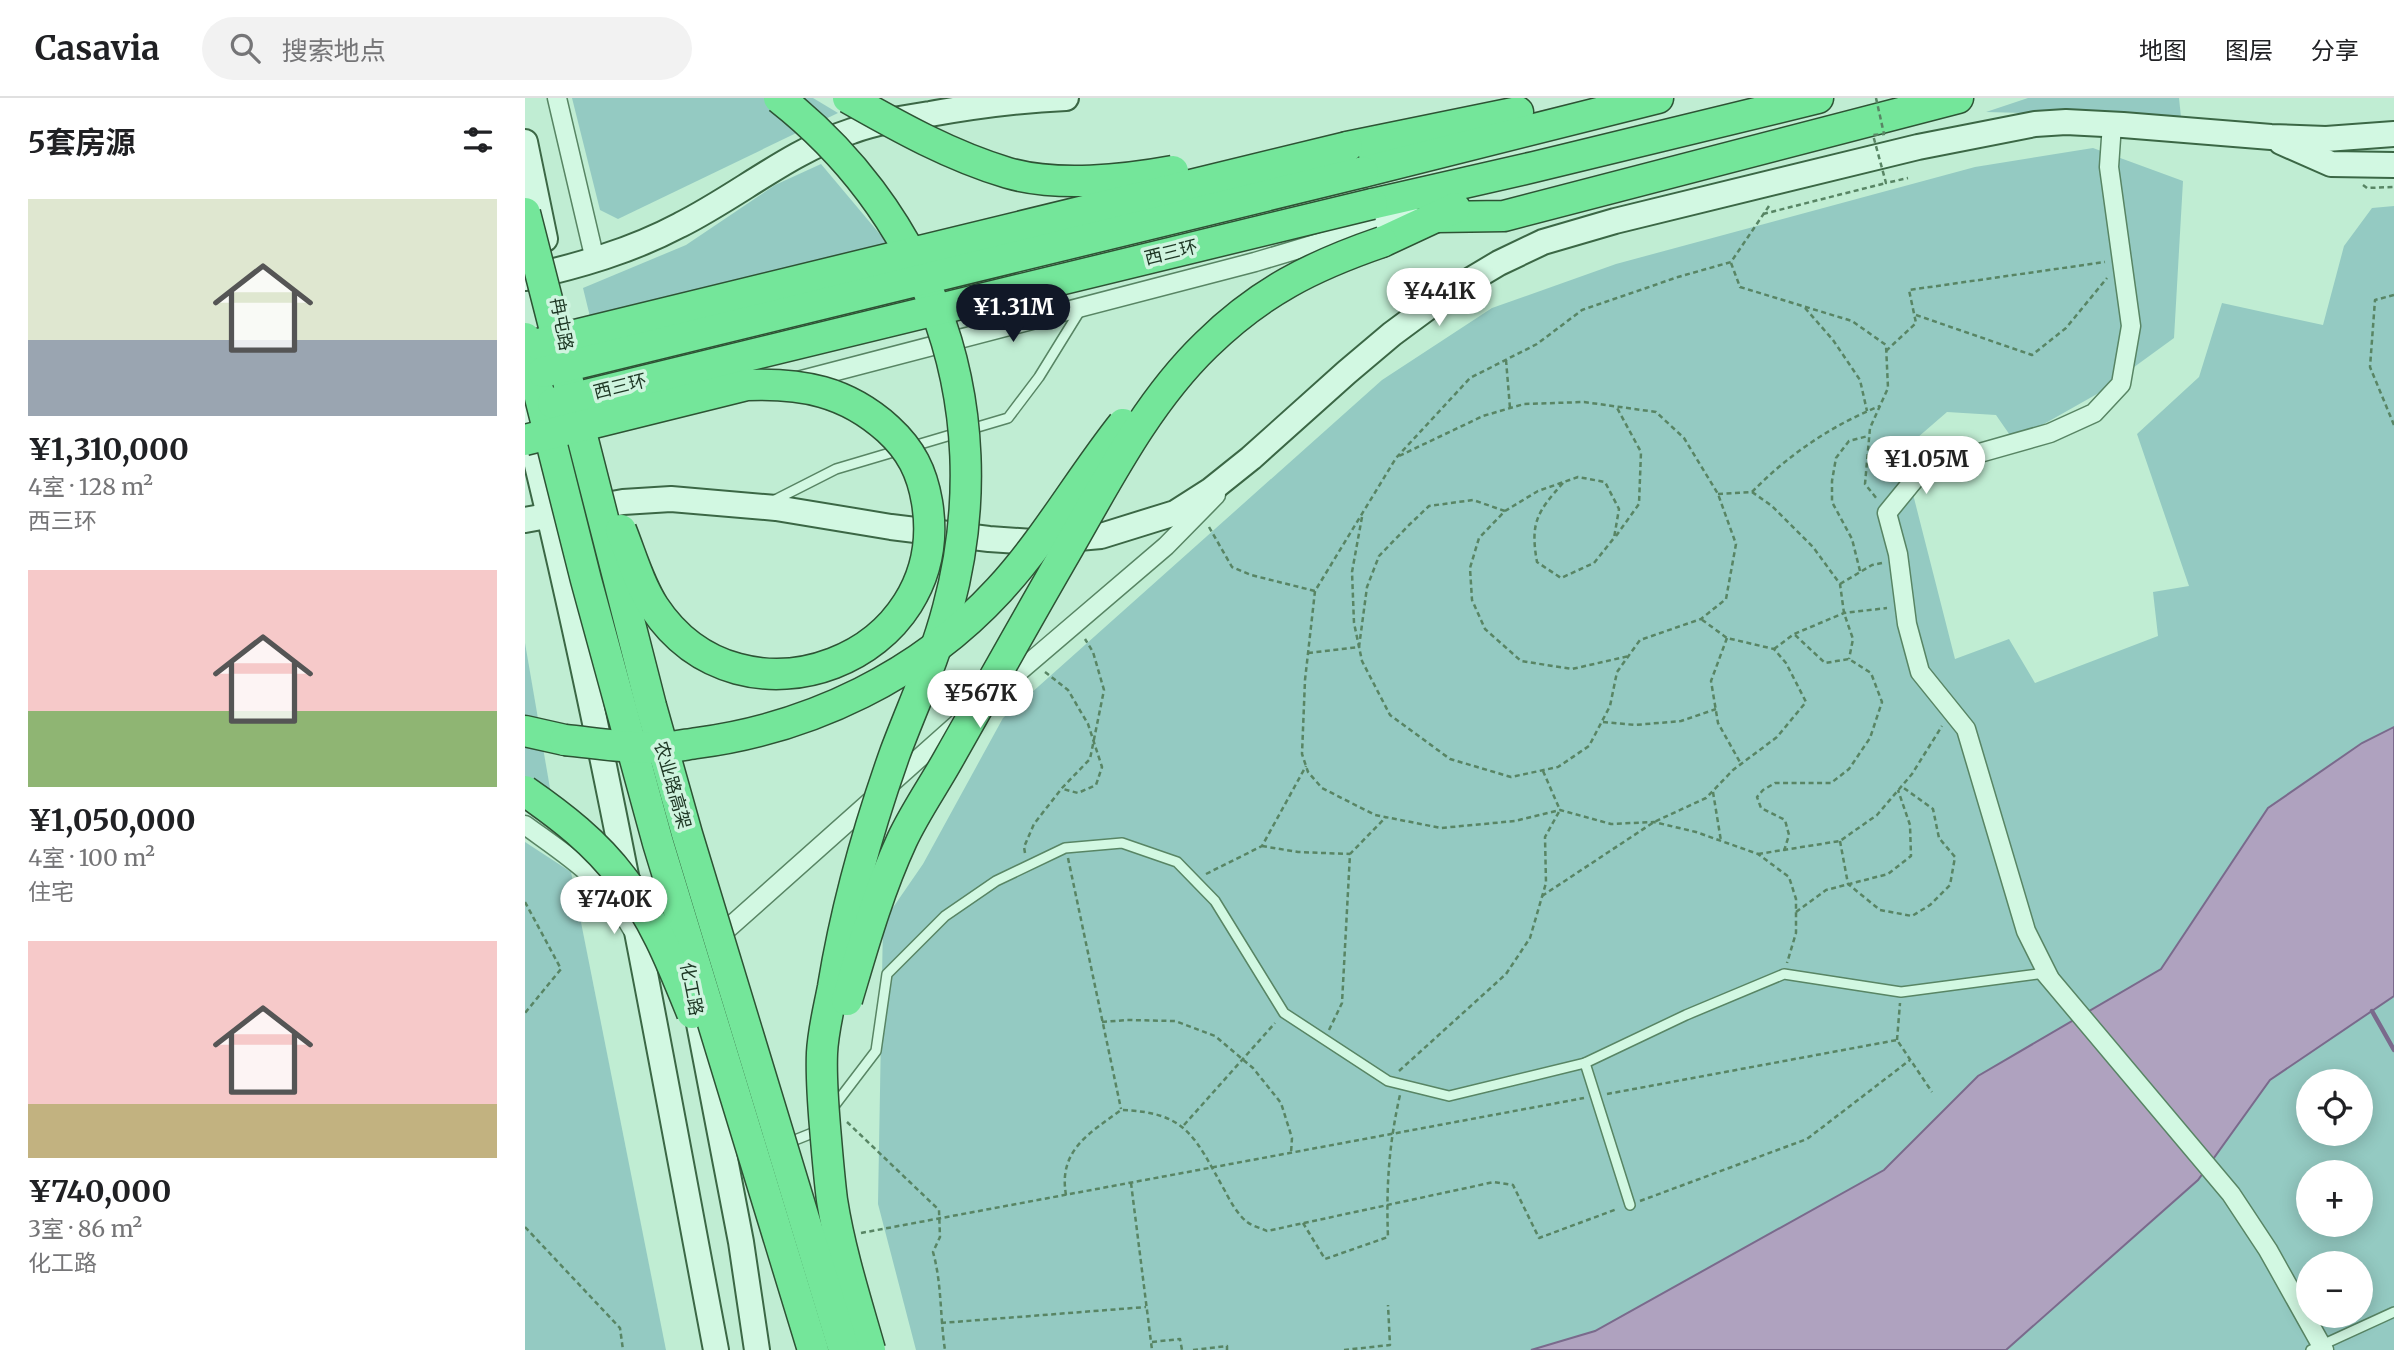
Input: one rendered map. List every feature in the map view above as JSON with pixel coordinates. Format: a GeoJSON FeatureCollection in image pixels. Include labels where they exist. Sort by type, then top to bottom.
{"type":"FeatureCollection","features":[{"type":"Feature","properties":{"kind":"highway"},"geometry":{"type":"LineString","coordinates":[[779,98],[800,114],[854,170],[879,203],[916,264],[950,350],[960,398],[966,448],[965,509],[948,609],[862,854],[841,935],[822,1052],[832,1200],[870,1350]]}},
{"type":"Feature","properties":{"kind":"highway"},"geometry":{"type":"LineString","coordinates":[[848,98],[917,137],[955,153],[1010,173],[1041,179],[1144,176],[1277,154],[1347,147]]}},
{"type":"Feature","properties":{"kind":"highway","name":"西三环"},"geometry":{"type":"LineString","coordinates":[[525,410],[1818,98]]}},
{"type":"Feature","properties":{"kind":"highway"},"geometry":{"type":"LineString","coordinates":[[1436,217],[1504,216],[1958,98]]}},
{"type":"Feature","properties":{"kind":"highway"},"geometry":{"type":"LineString","coordinates":[[525,348],[1347,147],[1539,108],[1651,100]]}},
{"type":"Feature","properties":{"kind":"highway","name":"西三环"},"geometry":{"type":"LineString","coordinates":[[525,376],[1651,100]]}},
{"type":"Feature","properties":{"kind":"highway"},"geometry":{"type":"LineString","coordinates":[[525,731],[565,740],[656,748],[715,741],[760,732],[795,720],[833,706],[891,677],[955,631],[999,591],[1030,554],[1108,443],[1167,369],[1193,342],[1239,303],[1271,284],[1382,242],[1486,194],[1583,155]]}},
{"type":"Feature","properties":{"kind":"highway","name":"农业路高架"},"geometry":{"type":"LineString","coordinates":[[525,213],[618,586],[687,834],[844,1350]]}},
{"type":"Feature","properties":{"kind":"highway"},"geometry":{"type":"LineString","coordinates":[[828,1164],[835,1061],[847,1000],[867,929],[903,838],[1159,397],[1206,345],[1240,314],[1294,277],[1339,257]]}},
{"type":"Feature","properties":{"kind":"highway","name":"农业路高架"},"geometry":{"type":"LineString","coordinates":[[525,338],[586,580],[654,830],[813,1350]]}},
{"type":"Feature","properties":{"kind":"highway"},"geometry":{"type":"LineString","coordinates":[[525,440],[747,385],[780,384],[812,389],[845,399],[873,415],[902,442],[917,465],[930,522],[925,565],[915,591],[896,620],[869,646],[839,663],[811,671],[775,676],[720,664],[690,646],[654,607],[582,436]]}},
{"type":"Feature","properties":{"kind":"highway"},"geometry":{"type":"LineString","coordinates":[[525,791],[557,814],[603,855],[623,878],[654,928],[675,971],[715,1073],[773,1252],[793,1285]]}},
{"type":"Feature","properties":{"kind":"main road"},"geometry":{"type":"LineString","coordinates":[[525,278],[595,260],[680,226],[820,144],[852,130],[895,119],[1015,99],[1066,98]]}},
{"type":"Feature","properties":{"kind":"main road"},"geometry":{"type":"LineString","coordinates":[[525,520],[623,502],[671,499],[762,507],[962,536],[1033,542],[1101,536],[1175,513],[1211,490],[1392,334],[1442,297],[1499,263],[1543,242],[1615,221],[1918,147],[2004,129],[2066,122],[2271,137],[2326,139],[2394,134]]}},
{"type":"Feature","properties":{"kind":"main road"},"geometry":{"type":"LineString","coordinates":[[2271,137],[2331,164],[2394,165]]}},
{"type":"Feature","properties":{"kind":"main road","name":"冉屯路"},"geometry":{"type":"LineString","coordinates":[[525,142],[598,506]]}},
{"type":"Feature","properties":{"kind":"main road"},"geometry":{"type":"LineString","coordinates":[[525,416],[570,605],[638,941],[716,1350]]}},
{"type":"Feature","properties":{"kind":"main road","name":"化工路"},"geometry":{"type":"LineString","coordinates":[[598,506],[726,1168],[757,1350]]}},
{"type":"Feature","properties":{"kind":"street"},"geometry":{"type":"LineString","coordinates":[[557,98],[595,260]]}},
{"type":"Feature","properties":{"kind":"street"},"geometry":{"type":"LineString","coordinates":[[2112,124],[2109,167],[2131,327],[2121,384],[2094,412],[2050,433],[1923,469],[1887,513],[1899,562],[1906,624],[1920,672],[1966,729],[2026,931],[2047,975],[2231,1194],[2268,1250],[2319,1348]]}},
{"type":"Feature","properties":{"kind":"street"},"geometry":{"type":"LineString","coordinates":[[582,436],[1255,262],[1406,217],[1436,217]]}},
{"type":"Feature","properties":{"kind":"street"},"geometry":{"type":"LineString","coordinates":[[693,995],[697,966],[706,948],[919,757],[1166,546],[1251,458]]}},
{"type":"Feature","properties":{"kind":"street"},"geometry":{"type":"LineString","coordinates":[[525,825],[580,864],[611,894],[638,941]]}},
{"type":"Feature","properties":{"kind":"lane"},"geometry":{"type":"LineString","coordinates":[[762,507],[835,469],[1008,418],[1039,377],[1084,306]]}},
{"type":"Feature","properties":{"kind":"lane"},"geometry":{"type":"LineString","coordinates":[[776,1148],[815,1132],[876,1051],[887,974],[945,916],[996,881],[1065,848],[1122,843],[1177,862],[1215,901],[1285,1013],[1388,1081],[1449,1096],[1585,1063],[1686,1015],[1784,974],[1901,992],[2047,975]]}},
{"type":"Feature","properties":{"kind":"lane"},"geometry":{"type":"LineString","coordinates":[[1585,1063],[1630,1205]]}},
{"type":"Feature","properties":{"kind":"lane"},"geometry":{"type":"LineString","coordinates":[[726,1168],[763,1153]]}},
{"type":"Feature","properties":{"kind":"lane"},"geometry":{"type":"LineString","coordinates":[[2319,1348],[2394,1312]]}},
{"type":"Feature","properties":{"kind":"path"},"geometry":{"type":"LineString","coordinates":[[1876,98],[1884,134],[1873,135],[1886,183]]}},
{"type":"Feature","properties":{"kind":"path"},"geometry":{"type":"LineString","coordinates":[[1763,214],[1908,178]]}},
{"type":"Feature","properties":{"kind":"path"},"geometry":{"type":"LineString","coordinates":[[1784,974],[1796,933],[1796,900],[1789,877],[1758,854],[1696,831],[1654,822],[1611,824],[1560,810],[1515,821],[1441,828],[1375,815],[1322,788],[1308,772],[1302,754],[1315,591],[1396,458],[1470,379],[1538,344],[1582,310],[1678,276],[1731,262],[1786,180]]}},
{"type":"Feature","properties":{"kind":"path"},"geometry":{"type":"LineString","coordinates":[[1886,351],[1916,323],[1909,290],[2123,259]]}},
{"type":"Feature","properties":{"kind":"path"},"geometry":{"type":"LineString","coordinates":[[1914,314],[2032,355],[2066,328],[2123,259]]}},
{"type":"Feature","properties":{"kind":"path"},"geometry":{"type":"LineString","coordinates":[[1731,262],[1740,288],[1853,321],[1886,345],[1888,388],[1870,428],[1865,484],[1887,513]]}},
{"type":"Feature","properties":{"kind":"path"},"geometry":{"type":"LineString","coordinates":[[2394,295],[2375,300],[2370,367],[2394,425]]}},
{"type":"Feature","properties":{"kind":"path"},"geometry":{"type":"LineString","coordinates":[[1804,307],[1833,340],[1860,380],[1867,411]]}},
{"type":"Feature","properties":{"kind":"path"},"geometry":{"type":"LineString","coordinates":[[1506,360],[1510,408]]}},
{"type":"Feature","properties":{"kind":"path"},"geometry":{"type":"LineString","coordinates":[[1362,514],[1352,572],[1353,623],[1362,661],[1390,715],[1450,759],[1511,777],[1558,767],[1589,746],[1610,706],[1617,672],[1640,640],[1701,619],[1726,599],[1736,544],[1718,494],[1684,438],[1656,412],[1584,402],[1524,404],[1483,416],[1396,458]]}},
{"type":"Feature","properties":{"kind":"path"},"geometry":{"type":"LineString","coordinates":[[1563,483],[1548,499],[1538,516],[1532,538],[1537,562],[1560,578],[1594,563],[1640,504],[1641,452],[1616,406]]}},
{"type":"Feature","properties":{"kind":"path"},"geometry":{"type":"LineString","coordinates":[[1752,492],[1779,465],[1850,418],[1880,406]]}},
{"type":"Feature","properties":{"kind":"path"},"geometry":{"type":"LineString","coordinates":[[1860,572],[1852,539],[1832,502],[1832,481],[1836,458],[1849,441],[1870,435]]}},
{"type":"Feature","properties":{"kind":"path"},"geometry":{"type":"LineString","coordinates":[[1614,538],[1619,509],[1605,482],[1578,477],[1538,491],[1505,511],[1479,538],[1470,568],[1472,600],[1485,629],[1521,661],[1572,669],[1629,656]]}},
{"type":"Feature","properties":{"kind":"path"},"geometry":{"type":"LineString","coordinates":[[1718,494],[1752,492],[1772,506],[1813,547],[1840,584],[1853,639],[1849,659]]}},
{"type":"Feature","properties":{"kind":"path"},"geometry":{"type":"LineString","coordinates":[[1359,646],[1367,587],[1379,556],[1429,506],[1473,500],[1505,511]]}},
{"type":"Feature","properties":{"kind":"path"},"geometry":{"type":"LineString","coordinates":[[1200,511],[1232,567],[1251,575],[1315,591]]}},
{"type":"Feature","properties":{"kind":"path"},"geometry":{"type":"LineString","coordinates":[[1840,584],[1872,565],[1899,562]]}},
{"type":"Feature","properties":{"kind":"path"},"geometry":{"type":"LineString","coordinates":[[1774,649],[1794,634],[1845,613],[1904,606]]}},
{"type":"Feature","properties":{"kind":"path"},"geometry":{"type":"LineString","coordinates":[[1542,896],[1654,822],[1706,798],[1741,764],[1777,737],[1805,702],[1786,663],[1774,649],[1727,638],[1701,619]]}},
{"type":"Feature","properties":{"kind":"path"},"geometry":{"type":"LineString","coordinates":[[1027,867],[1024,847],[1034,824],[1062,788],[1090,759],[1104,690],[1093,652],[1076,623]]}},
{"type":"Feature","properties":{"kind":"path"},"geometry":{"type":"LineString","coordinates":[[1784,851],[1789,835],[1785,820],[1761,807],[1757,797],[1775,783],[1831,783],[1849,769],[1870,738],[1882,702],[1871,673],[1849,659],[1825,663],[1794,634]]}},
{"type":"Feature","properties":{"kind":"path"},"geometry":{"type":"LineString","coordinates":[[1727,638],[1711,681],[1718,723],[1741,764]]}},
{"type":"Feature","properties":{"kind":"path"},"geometry":{"type":"LineString","coordinates":[[1308,653],[1359,646]]}},
{"type":"Feature","properties":{"kind":"path"},"geometry":{"type":"LineString","coordinates":[[1031,661],[1068,690],[1094,739],[1102,767],[1096,785],[1078,793],[1062,788]]}},
{"type":"Feature","properties":{"kind":"path"},"geometry":{"type":"LineString","coordinates":[[1601,722],[1635,725],[1681,722],[1716,709]]}},
{"type":"Feature","properties":{"kind":"path"},"geometry":{"type":"LineString","coordinates":[[1758,854],[1840,841],[1877,814],[1912,774],[1951,711]]}},
{"type":"Feature","properties":{"kind":"path"},"geometry":{"type":"LineString","coordinates":[[1195,880],[1262,846],[1306,766]]}},
{"type":"Feature","properties":{"kind":"path"},"geometry":{"type":"LineString","coordinates":[[1542,770],[1560,810]]}},
{"type":"Feature","properties":{"kind":"path"},"geometry":{"type":"LineString","coordinates":[[1840,841],[1848,884],[1879,910],[1912,916],[1930,905],[1950,885],[1955,857],[1939,838],[1933,809],[1900,788]]}},
{"type":"Feature","properties":{"kind":"path"},"geometry":{"type":"LineString","coordinates":[[1796,912],[1826,890],[1888,874],[1911,856],[1910,825],[1900,788]]}},
{"type":"Feature","properties":{"kind":"path"},"geometry":{"type":"LineString","coordinates":[[1713,791],[1721,841]]}},
{"type":"Feature","properties":{"kind":"path"},"geometry":{"type":"LineString","coordinates":[[1388,1081],[1506,974],[1530,938],[1546,883],[1545,837],[1560,810]]}},
{"type":"Feature","properties":{"kind":"path"},"geometry":{"type":"LineString","coordinates":[[1324,1039],[1342,1003],[1349,854],[1387,817]]}},
{"type":"Feature","properties":{"kind":"path"},"geometry":{"type":"LineString","coordinates":[[1262,846],[1298,852],[1349,854]]}},
{"type":"Feature","properties":{"kind":"path"},"geometry":{"type":"LineString","coordinates":[[1065,848],[1121,1110]]}},
{"type":"Feature","properties":{"kind":"path"},"geometry":{"type":"LineString","coordinates":[[525,902],[561,969],[525,1013]]}},
{"type":"Feature","properties":{"kind":"path"},"geometry":{"type":"LineString","coordinates":[[1901,992],[1897,1040],[1932,1093]]}},
{"type":"Feature","properties":{"kind":"path"},"geometry":{"type":"LineString","coordinates":[[1183,1126],[1285,1013]]}},
{"type":"Feature","properties":{"kind":"path"},"geometry":{"type":"LineString","coordinates":[[1102,1022],[1175,1021],[1215,1036],[1243,1059],[1281,1103],[1292,1138],[1291,1153]]}},
{"type":"Feature","properties":{"kind":"path"},"geometry":{"type":"LineString","coordinates":[[850,1235],[1897,1040]]}},
{"type":"Feature","properties":{"kind":"path"},"geometry":{"type":"LineString","coordinates":[[1066,1195],[1064,1185],[1071,1153],[1084,1136],[1121,1110],[1160,1114],[1183,1126],[1200,1146],[1231,1203],[1247,1223],[1267,1231],[1494,1182],[1513,1185],[1539,1238],[1807,1139],[1910,1060]]}},
{"type":"Feature","properties":{"kind":"path"},"geometry":{"type":"LineString","coordinates":[[1303,1223],[1325,1259],[1388,1237],[1391,1135],[1402,1085]]}},
{"type":"Feature","properties":{"kind":"path"},"geometry":{"type":"LineString","coordinates":[[841,1117],[939,1210],[940,1237],[933,1252],[938,1268],[945,1350]]}},
{"type":"Feature","properties":{"kind":"path"},"geometry":{"type":"LineString","coordinates":[[1131,1183],[1152,1350]]}},
{"type":"Feature","properties":{"kind":"path"},"geometry":{"type":"LineString","coordinates":[[525,1227],[620,1328],[623,1350]]}},
{"type":"Feature","properties":{"kind":"path"},"geometry":{"type":"LineString","coordinates":[[1344,1350],[1391,1348],[1388,1305]]}},
{"type":"Feature","properties":{"kind":"path"},"geometry":{"type":"LineString","coordinates":[[941,1323],[1146,1307]]}},
{"type":"Feature","properties":{"kind":"path"},"geometry":{"type":"LineString","coordinates":[[1151,1342],[1180,1339],[1182,1350]]}},
{"type":"Feature","properties":{"kind":"path"},"geometry":{"type":"LineString","coordinates":[[1193,1350],[1227,1346],[1227,1350]]}},
{"type":"Feature","properties":{"kind":"shaded area"},"geometry":{"type":"Polygon","coordinates":[[[572,98],[813,98],[838,113],[618,219],[600,210],[572,98]]]}},
{"type":"Feature","properties":{"kind":"shaded area"},"geometry":{"type":"Polygon","coordinates":[[[2028,98],[2179,98],[2181,117],[1986,112],[2028,98]]]}},
{"type":"Feature","properties":{"kind":"shaded area"},"geometry":{"type":"Polygon","coordinates":[[[2093,148],[2183,181],[2174,338],[2097,394],[2014,441],[1996,415],[1947,412],[1902,451],[1955,659],[2009,639],[2035,683],[2158,636],[2153,592],[2189,586],[2137,434],[2199,377],[2222,303],[2323,325],[2344,246],[2372,208],[2394,206],[2394,1350],[916,1350],[878,1204],[883,922],[923,864],[1003,718],[1382,380],[1492,308],[1616,264],[1975,167],[2093,148]]]}},
{"type":"Feature","properties":{"kind":"shaded area"},"geometry":{"type":"Polygon","coordinates":[[[821,164],[889,245],[592,325],[583,288],[686,245],[775,185],[821,164]]]}},
{"type":"Feature","properties":{"kind":"shaded area"},"geometry":{"type":"Polygon","coordinates":[[[525,643],[557,829],[525,809],[525,643]]]}},
{"type":"Feature","properties":{"kind":"shaded area"},"geometry":{"type":"Polygon","coordinates":[[[2394,727],[2394,996],[2270,1080],[2198,1180],[2006,1350],[1531,1350],[1595,1331],[1884,1170],[1978,1076],[2161,969],[2268,808],[2362,743],[2394,727]]]}},
{"type":"Feature","properties":{"kind":"shaded area"},"geometry":{"type":"Polygon","coordinates":[[[525,842],[571,872],[666,1350],[525,1350],[525,842]]]}},
{"type":"Feature","properties":{"kind":"waterway"},"geometry":{"type":"LineString","coordinates":[[2372,1011],[2394,1050]]}}]}
